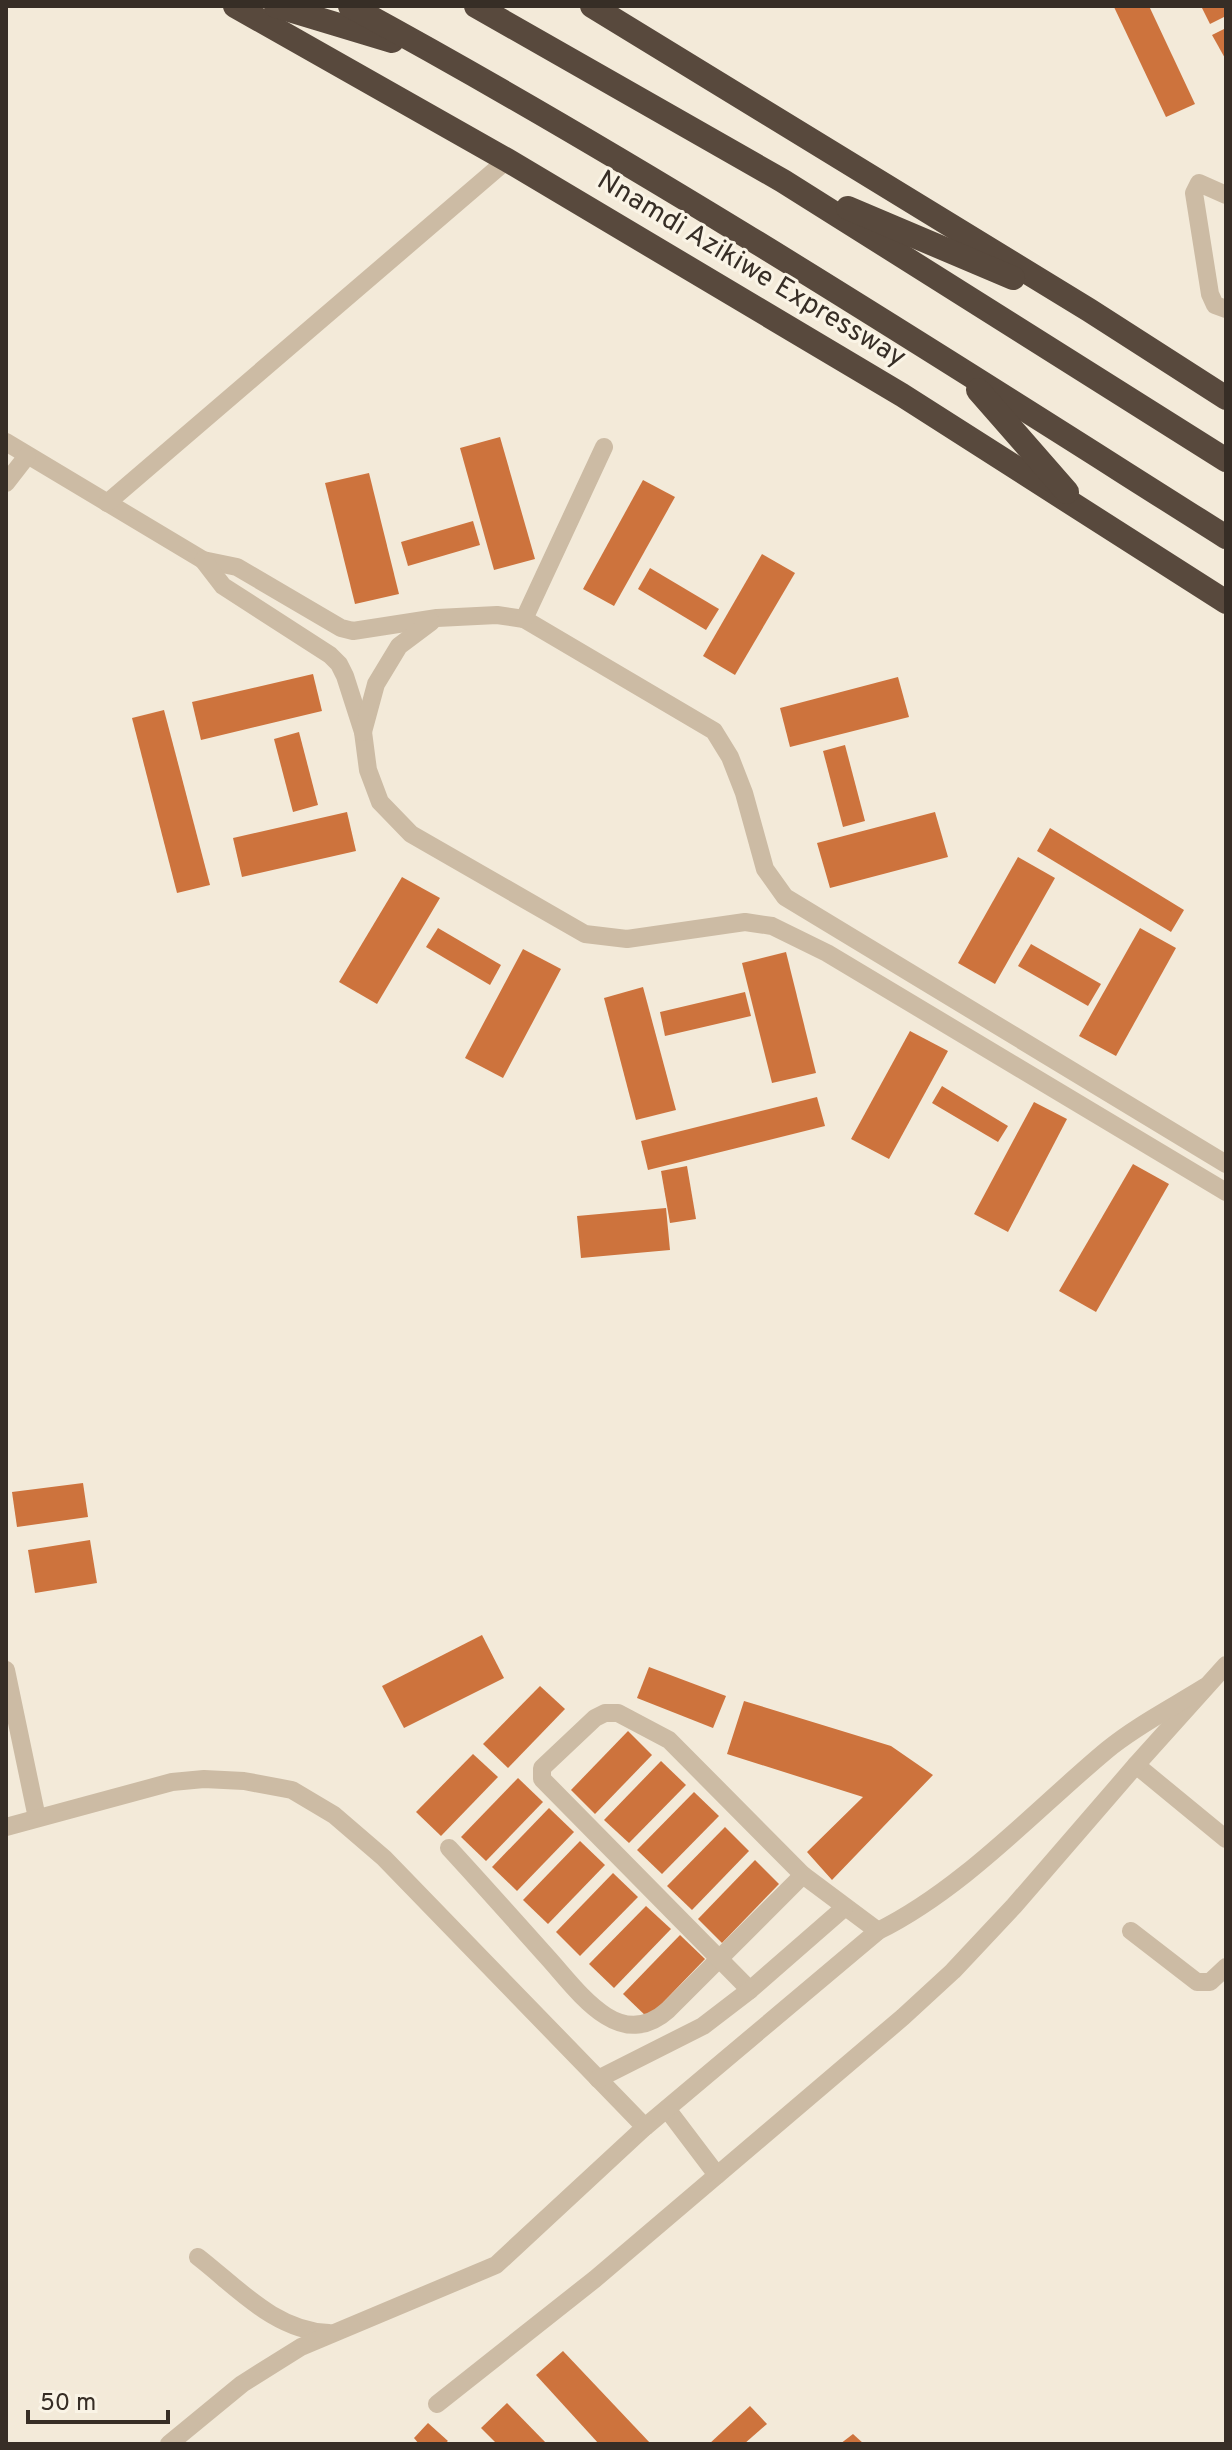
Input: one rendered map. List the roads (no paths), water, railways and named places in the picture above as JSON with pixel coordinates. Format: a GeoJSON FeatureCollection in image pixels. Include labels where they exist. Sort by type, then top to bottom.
{"type":"FeatureCollection","features":[{"type":"Feature","properties":{"kind":"highway","name":"Nnamdi Azikiwe Expressway"},"geometry":{"type":"LineString","coordinates":[[235,6],[507,160],[902,395],[1226,602]]}},
{"type":"Feature","properties":{"kind":"highway"},"geometry":{"type":"LineString","coordinates":[[276,6],[440,55]]}},
{"type":"Feature","properties":{"kind":"highway","name":"Nnamdi Azikiwe Expressway"},"geometry":{"type":"LineString","coordinates":[[350,6],[440,55],[961,370],[1226,537]]}},
{"type":"Feature","properties":{"kind":"highway"},"geometry":{"type":"LineString","coordinates":[[476,6],[783,181],[1226,460]]}},
{"type":"Feature","properties":{"kind":"highway"},"geometry":{"type":"LineString","coordinates":[[499,6],[543,43]]}},
{"type":"Feature","properties":{"kind":"highway"},"geometry":{"type":"LineString","coordinates":[[592,6],[1089,310],[1226,398]]}},
{"type":"Feature","properties":{"kind":"highway"},"geometry":{"type":"LineString","coordinates":[[783,181],[1089,310]]}},
{"type":"Feature","properties":{"kind":"highway"},"geometry":{"type":"LineString","coordinates":[[961,370],[1084,513]]}},
{"type":"Feature","properties":{"kind":"street"},"geometry":{"type":"LineString","coordinates":[[107,503],[507,160]]}},
{"type":"Feature","properties":{"kind":"street"},"geometry":{"type":"LineString","coordinates":[[1226,195],[1199,183],[1194,193],[1206,279],[1215,305],[1226,309]]}},
{"type":"Feature","properties":{"kind":"street"},"geometry":{"type":"LineString","coordinates":[[6,442],[203,560],[237,567],[341,628],[370,630],[437,618],[497,615],[524,619],[714,731],[735,769],[765,869],[785,897],[1226,1164]]}},
{"type":"Feature","properties":{"kind":"street"},"geometry":{"type":"LineString","coordinates":[[524,619],[604,447]]}},
{"type":"Feature","properties":{"kind":"street"},"geometry":{"type":"LineString","coordinates":[[6,483],[27,456]]}},
{"type":"Feature","properties":{"kind":"street"},"geometry":{"type":"LineString","coordinates":[[203,560],[223,586],[330,655],[339,664],[363,732],[368,770],[380,802],[411,834],[585,934],[627,939],[745,922],[772,926],[827,953],[1226,1192]]}},
{"type":"Feature","properties":{"kind":"street"},"geometry":{"type":"LineString","coordinates":[[363,732],[376,684],[399,646],[437,618]]}},
{"type":"Feature","properties":{"kind":"street"},"geometry":{"type":"LineString","coordinates":[[437,2404],[595,2279],[953,1971],[1226,1665]]}},
{"type":"Feature","properties":{"kind":"street"},"geometry":{"type":"LineString","coordinates":[[6,1670],[37,1818]]}},
{"type":"Feature","properties":{"kind":"street"},"geometry":{"type":"LineString","coordinates":[[169,2444],[267,2367],[301,2347],[496,2265],[645,2127],[878,1931],[900,1920],[999,1846],[1110,1747],[1205,1687]]}},
{"type":"Feature","properties":{"kind":"street"},"geometry":{"type":"LineString","coordinates":[[750,1990],[544,1783],[542,1768],[595,1718],[605,1713],[618,1713],[669,1740],[803,1875],[878,1931]]}},
{"type":"Feature","properties":{"kind":"street"},"geometry":{"type":"LineString","coordinates":[[1136,1765],[1226,1839]]}},
{"type":"Feature","properties":{"kind":"street"},"geometry":{"type":"LineString","coordinates":[[6,1827],[172,1782],[204,1779],[244,1781],[292,1790],[334,1815],[384,1858],[645,2127]]}},
{"type":"Feature","properties":{"kind":"street"},"geometry":{"type":"LineString","coordinates":[[449,1848],[577,1990],[606,2016],[627,2024],[643,2025],[656,2021],[803,1875]]}},
{"type":"Feature","properties":{"kind":"street"},"geometry":{"type":"LineString","coordinates":[[598,2079],[703,2026],[750,1990],[844,1908]]}},
{"type":"Feature","properties":{"kind":"street"},"geometry":{"type":"LineString","coordinates":[[1131,1931],[1197,1982],[1210,1982],[1226,1967]]}},
{"type":"Feature","properties":{"kind":"street"},"geometry":{"type":"LineString","coordinates":[[667,2109],[717,2175]]}},
{"type":"Feature","properties":{"kind":"street"},"geometry":{"type":"LineString","coordinates":[[198,2257],[282,2322],[304,2330],[335,2333]]}}]}
